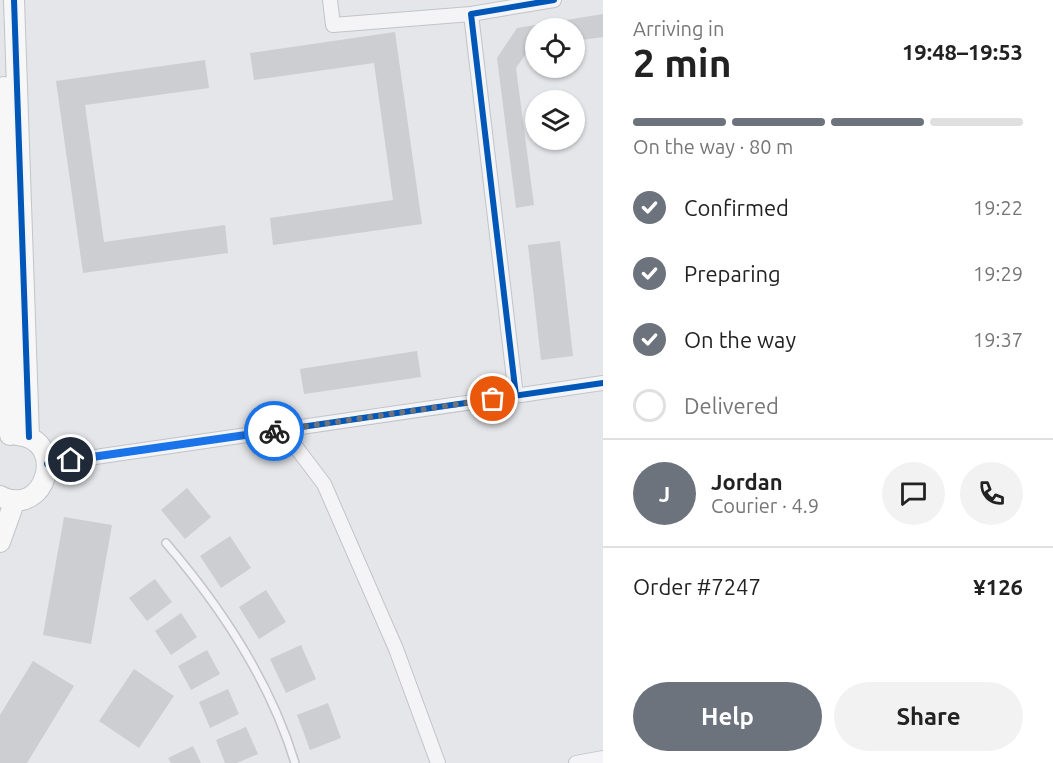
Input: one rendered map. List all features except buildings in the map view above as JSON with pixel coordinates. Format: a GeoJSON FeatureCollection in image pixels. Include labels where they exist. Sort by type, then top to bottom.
{"type":"FeatureCollection","features":[{"type":"Feature","properties":{"kind":"street"},"geometry":{"type":"LineString","coordinates":[[2,0],[13,437]]}},
{"type":"Feature","properties":{"kind":"street"},"geometry":{"type":"LineString","coordinates":[[13,437],[14,0]]}},
{"type":"Feature","properties":{"kind":"street"},"geometry":{"type":"LineString","coordinates":[[330,0],[333,25],[471,14],[554,0]]}},
{"type":"Feature","properties":{"kind":"street"},"geometry":{"type":"LineString","coordinates":[[471,14],[516,396]]}},
{"type":"Feature","properties":{"kind":"street"},"geometry":{"type":"LineString","coordinates":[[47,464],[603,383]]}},
{"type":"Feature","properties":{"kind":"street"},"geometry":{"type":"LineString","coordinates":[[283,430],[324,484],[396,649],[438,763]]}},
{"type":"Feature","properties":{"kind":"street"},"geometry":{"type":"LineString","coordinates":[[0,542],[8,498],[26,498],[36,493],[47,474],[45,454],[39,445],[13,437]]}},
{"type":"Feature","properties":{"kind":"street"},"geometry":{"type":"LineString","coordinates":[[576,763],[603,758]]}},
{"type":"Feature","properties":{"kind":"lane"},"geometry":{"type":"LineString","coordinates":[[166,543],[196,578],[242,648],[270,700],[295,763]]}},
{"type":"Feature","properties":{"kind":"cycle path"},"geometry":{"type":"LineString","coordinates":[[14,0],[29,437]]}},
{"type":"Feature","properties":{"kind":"cycle path"},"geometry":{"type":"LineString","coordinates":[[516,396],[471,14],[554,0]]}},
{"type":"Feature","properties":{"kind":"cycle path"},"geometry":{"type":"LineString","coordinates":[[47,464],[603,383]]}},
{"type":"Feature","properties":{"kind":"way so far"},"geometry":{"type":"LineString","coordinates":[[274,431],[493,399]]}},
{"type":"Feature","properties":{"kind":"route"},"geometry":{"type":"LineString","coordinates":[[71,460],[274,431]]}}]}
